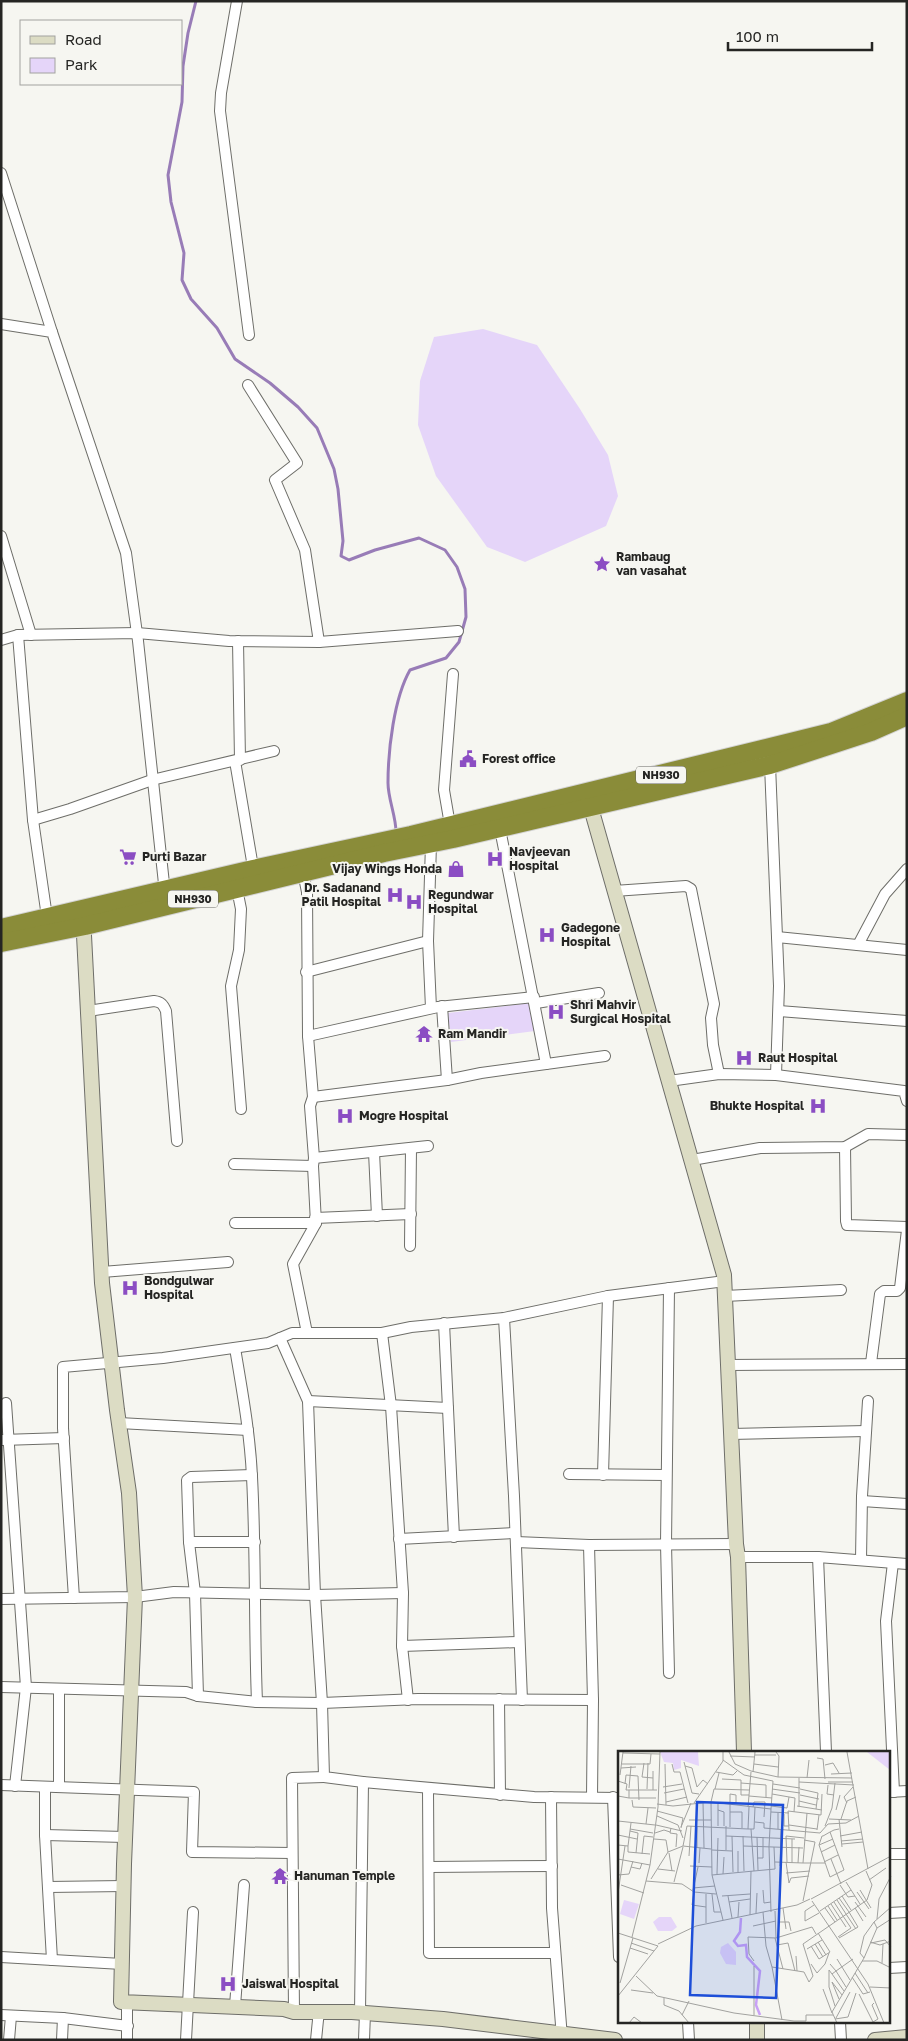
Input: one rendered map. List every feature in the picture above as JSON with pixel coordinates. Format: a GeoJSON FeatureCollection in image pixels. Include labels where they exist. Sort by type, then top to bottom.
{"type":"FeatureCollection","features":[{"type":"Feature","properties":{"kind":"highway","name":"NH930"},"geometry":{"type":"LineString","coordinates":[[412,841],[432,844],[500,829],[588,801],[831,732],[907,700]]}},
{"type":"Feature","properties":{"kind":"highway","name":"NH930"},"geometry":{"type":"LineString","coordinates":[[2,936],[254,876],[412,841],[450,825],[588,801],[770,765],[871,732],[907,716]]}},
{"type":"Feature","properties":{"kind":"highway","name":"NH930"},"geometry":{"type":"LineString","coordinates":[[166,897],[238,894],[254,876],[303,875],[375,849]]}},
{"type":"Feature","properties":{"kind":"highway","name":"NH930"},"geometry":{"type":"LineString","coordinates":[[2,936],[48,917],[84,917]]}},
{"type":"Feature","properties":{"kind":"street"},"geometry":{"type":"LineString","coordinates":[[238,1],[221,93],[220,111],[249,334]]}},
{"type":"Feature","properties":{"kind":"street"},"geometry":{"type":"LineString","coordinates":[[1,173],[126,553],[137,633],[166,897]]}},
{"type":"Feature","properties":{"kind":"street"},"geometry":{"type":"LineString","coordinates":[[1,324],[52,332]]}},
{"type":"Feature","properties":{"kind":"street"},"geometry":{"type":"LineString","coordinates":[[248,385],[298,463],[275,480],[305,550],[319,642]]}},
{"type":"Feature","properties":{"kind":"street"},"geometry":{"type":"LineString","coordinates":[[1,536],[5,560],[31,635]]}},
{"type":"Feature","properties":{"kind":"street"},"geometry":{"type":"LineString","coordinates":[[1,640],[18,635],[137,633],[238,641],[319,642],[458,631]]}},
{"type":"Feature","properties":{"kind":"street"},"geometry":{"type":"LineString","coordinates":[[18,635],[33,820],[48,917]]}},
{"type":"Feature","properties":{"kind":"street"},"geometry":{"type":"LineString","coordinates":[[238,641],[237,760],[254,876]]}},
{"type":"Feature","properties":{"kind":"street"},"geometry":{"type":"LineString","coordinates":[[450,825],[444,790],[453,674]]}},
{"type":"Feature","properties":{"kind":"street"},"geometry":{"type":"LineString","coordinates":[[33,820],[152,780],[274,751]]}},
{"type":"Feature","properties":{"kind":"street"},"geometry":{"type":"LineString","coordinates":[[770,765],[777,937],[778,1011],[776,1076]]}},
{"type":"Feature","properties":{"kind":"street"},"geometry":{"type":"LineString","coordinates":[[588,801],[725,1281],[744,1751]]}},
{"type":"Feature","properties":{"kind":"street"},"geometry":{"type":"LineString","coordinates":[[500,829],[520,939],[535,1000],[546,1064]]}},
{"type":"Feature","properties":{"kind":"street"},"geometry":{"type":"LineString","coordinates":[[431,1008],[428,941],[432,844]]}},
{"type":"Feature","properties":{"kind":"street"},"geometry":{"type":"LineString","coordinates":[[858,946],[885,894],[907,869]]}},
{"type":"Feature","properties":{"kind":"street"},"geometry":{"type":"LineString","coordinates":[[303,875],[307,892],[306,972],[315,1221],[293,1264],[307,1333]]}},
{"type":"Feature","properties":{"kind":"street"},"geometry":{"type":"LineString","coordinates":[[614,891],[686,886],[692,889],[714,1004],[711,1018],[713,1045],[719,1074]]}},
{"type":"Feature","properties":{"kind":"street"},"geometry":{"type":"LineString","coordinates":[[238,894],[241,909],[239,950],[231,986],[241,1109]]}},
{"type":"Feature","properties":{"kind":"street"},"geometry":{"type":"LineString","coordinates":[[84,917],[102,1272],[111,1361],[129,1493],[135,1598],[124,1836],[121,2002],[235,2006],[284,2009],[294,2012],[319,2010],[363,2012],[443,2019],[562,2037],[615,2040]]}},
{"type":"Feature","properties":{"kind":"street"},"geometry":{"type":"LineString","coordinates":[[777,937],[907,950]]}},
{"type":"Feature","properties":{"kind":"street"},"geometry":{"type":"LineString","coordinates":[[306,972],[428,941]]}},
{"type":"Feature","properties":{"kind":"street"},"geometry":{"type":"LineString","coordinates":[[308,1036],[442,1006],[535,1000],[599,993]]}},
{"type":"Feature","properties":{"kind":"street"},"geometry":{"type":"LineString","coordinates":[[88,1011],[154,1001],[164,1005],[177,1141]]}},
{"type":"Feature","properties":{"kind":"street"},"geometry":{"type":"LineString","coordinates":[[442,1006],[447,1080]]}},
{"type":"Feature","properties":{"kind":"street"},"geometry":{"type":"LineString","coordinates":[[778,1011],[907,1021]]}},
{"type":"Feature","properties":{"kind":"street"},"geometry":{"type":"LineString","coordinates":[[312,1097],[447,1080],[481,1073],[605,1056]]}},
{"type":"Feature","properties":{"kind":"street"},"geometry":{"type":"LineString","coordinates":[[669,1081],[719,1074],[776,1076],[904,1091],[907,1100]]}},
{"type":"Feature","properties":{"kind":"street"},"geometry":{"type":"LineString","coordinates":[[692,1160],[760,1148],[846,1147],[868,1134],[907,1135]]}},
{"type":"Feature","properties":{"kind":"street"},"geometry":{"type":"LineString","coordinates":[[234,1164],[313,1162],[428,1146]]}},
{"type":"Feature","properties":{"kind":"street"},"geometry":{"type":"LineString","coordinates":[[846,1147],[847,1225],[907,1230],[900,1290],[897,1292],[884,1291],[880,1294],[871,1363]]}},
{"type":"Feature","properties":{"kind":"street"},"geometry":{"type":"LineString","coordinates":[[410,1246],[412,1214],[411,1148]]}},
{"type":"Feature","properties":{"kind":"street"},"geometry":{"type":"LineString","coordinates":[[374,1152],[376,1216]]}},
{"type":"Feature","properties":{"kind":"street"},"geometry":{"type":"LineString","coordinates":[[235,1223],[315,1221],[412,1214]]}},
{"type":"Feature","properties":{"kind":"street"},"geometry":{"type":"LineString","coordinates":[[102,1272],[228,1262]]}},
{"type":"Feature","properties":{"kind":"street"},"geometry":{"type":"LineString","coordinates":[[74,1598],[64,1438],[63,1366],[163,1358],[235,1348],[268,1343],[292,1333],[382,1333],[444,1323],[504,1318],[608,1296],[725,1281]]}},
{"type":"Feature","properties":{"kind":"street"},"geometry":{"type":"LineString","coordinates":[[669,1288],[666,1475],[669,1673]]}},
{"type":"Feature","properties":{"kind":"street"},"geometry":{"type":"LineString","coordinates":[[725,1296],[841,1290]]}},
{"type":"Feature","properties":{"kind":"street"},"geometry":{"type":"LineString","coordinates":[[603,1475],[608,1296]]}},
{"type":"Feature","properties":{"kind":"street"},"geometry":{"type":"LineString","coordinates":[[504,1318],[516,1538],[522,1700]]}},
{"type":"Feature","properties":{"kind":"street"},"geometry":{"type":"LineString","coordinates":[[444,1323],[454,1537]]}},
{"type":"Feature","properties":{"kind":"street"},"geometry":{"type":"LineString","coordinates":[[382,1333],[391,1406],[403,1593],[402,1646],[408,1700]]}},
{"type":"Feature","properties":{"kind":"street"},"geometry":{"type":"LineString","coordinates":[[280,1338],[308,1401],[324,1777]]}},
{"type":"Feature","properties":{"kind":"street"},"geometry":{"type":"LineString","coordinates":[[235,1348],[248,1430],[252,1475],[255,1542],[256,1702]]}},
{"type":"Feature","properties":{"kind":"street"},"geometry":{"type":"LineString","coordinates":[[728,1364],[907,1364]]}},
{"type":"Feature","properties":{"kind":"street"},"geometry":{"type":"LineString","coordinates":[[308,1401],[448,1408]]}},
{"type":"Feature","properties":{"kind":"street"},"geometry":{"type":"LineString","coordinates":[[861,1560],[862,1501],[868,1401]]}},
{"type":"Feature","properties":{"kind":"street"},"geometry":{"type":"LineString","coordinates":[[6,1403],[4,1440],[26,1687],[15,1786]]}},
{"type":"Feature","properties":{"kind":"street"},"geometry":{"type":"LineString","coordinates":[[119,1423],[248,1430]]}},
{"type":"Feature","properties":{"kind":"street"},"geometry":{"type":"LineString","coordinates":[[731,1434],[866,1431]]}},
{"type":"Feature","properties":{"kind":"street"},"geometry":{"type":"LineString","coordinates":[[4,1440],[64,1438]]}},
{"type":"Feature","properties":{"kind":"street"},"geometry":{"type":"LineString","coordinates":[[569,1474],[666,1475]]}},
{"type":"Feature","properties":{"kind":"street"},"geometry":{"type":"LineString","coordinates":[[198,1696],[195,1592],[189,1542],[187,1480],[192,1477],[252,1475]]}},
{"type":"Feature","properties":{"kind":"street"},"geometry":{"type":"LineString","coordinates":[[862,1501],[907,1504]]}},
{"type":"Feature","properties":{"kind":"street"},"geometry":{"type":"LineString","coordinates":[[399,1539],[454,1537],[516,1538],[588,1545],[666,1544],[907,1564]]}},
{"type":"Feature","properties":{"kind":"street"},"geometry":{"type":"LineString","coordinates":[[189,1542],[255,1542]]}},
{"type":"Feature","properties":{"kind":"street"},"geometry":{"type":"LineString","coordinates":[[588,1545],[593,1700],[592,1797]]}},
{"type":"Feature","properties":{"kind":"street"},"geometry":{"type":"LineString","coordinates":[[818,1557],[826,1751]]}},
{"type":"Feature","properties":{"kind":"street"},"geometry":{"type":"LineString","coordinates":[[890,1751],[886,1621],[893,1563]]}},
{"type":"Feature","properties":{"kind":"street"},"geometry":{"type":"LineString","coordinates":[[1,1599],[135,1598],[174,1592],[315,1595],[403,1593]]}},
{"type":"Feature","properties":{"kind":"street"},"geometry":{"type":"LineString","coordinates":[[402,1646],[520,1642]]}},
{"type":"Feature","properties":{"kind":"street"},"geometry":{"type":"LineString","coordinates":[[1,1687],[186,1692],[198,1696],[256,1702],[322,1703],[499,1699],[593,1700]]}},
{"type":"Feature","properties":{"kind":"street"},"geometry":{"type":"LineString","coordinates":[[59,1690],[59,1787]]}},
{"type":"Feature","properties":{"kind":"street"},"geometry":{"type":"LineString","coordinates":[[499,1699],[500,1795]]}},
{"type":"Feature","properties":{"kind":"street"},"geometry":{"type":"LineString","coordinates":[[890,1758],[891,1792],[907,1791]]}},
{"type":"Feature","properties":{"kind":"street"},"geometry":{"type":"LineString","coordinates":[[294,2012],[292,1778],[324,1777],[500,1795],[616,1798],[618,1903]]}},
{"type":"Feature","properties":{"kind":"street"},"geometry":{"type":"LineString","coordinates":[[363,1782],[364,2040]]}},
{"type":"Feature","properties":{"kind":"street"},"geometry":{"type":"LineString","coordinates":[[1,1786],[194,1792],[192,1852],[292,1853]]}},
{"type":"Feature","properties":{"kind":"street"},"geometry":{"type":"LineString","coordinates":[[45,1787],[45,1835],[52,1960]]}},
{"type":"Feature","properties":{"kind":"street"},"geometry":{"type":"LineString","coordinates":[[428,1789],[430,1867],[429,1953],[555,1953]]}},
{"type":"Feature","properties":{"kind":"street"},"geometry":{"type":"LineString","coordinates":[[551,1797],[555,1953],[562,2037]]}},
{"type":"Feature","properties":{"kind":"street"},"geometry":{"type":"LineString","coordinates":[[45,1835],[124,1836]]}},
{"type":"Feature","properties":{"kind":"street"},"geometry":{"type":"LineString","coordinates":[[890,1854],[907,1854]]}},
{"type":"Feature","properties":{"kind":"street"},"geometry":{"type":"LineString","coordinates":[[430,1867],[552,1866]]}},
{"type":"Feature","properties":{"kind":"street"},"geometry":{"type":"LineString","coordinates":[[235,2006],[244,1885]]}},
{"type":"Feature","properties":{"kind":"street"},"geometry":{"type":"LineString","coordinates":[[48,1887],[124,1886]]}},
{"type":"Feature","properties":{"kind":"street"},"geometry":{"type":"LineString","coordinates":[[186,2040],[193,1912]]}},
{"type":"Feature","properties":{"kind":"street"},"geometry":{"type":"LineString","coordinates":[[890,1913],[907,1912]]}},
{"type":"Feature","properties":{"kind":"street"},"geometry":{"type":"LineString","coordinates":[[1,1957],[122,1964]]}},
{"type":"Feature","properties":{"kind":"street"},"geometry":{"type":"LineString","coordinates":[[890,1968],[907,1967]]}},
{"type":"Feature","properties":{"kind":"street"},"geometry":{"type":"LineString","coordinates":[[126,2040],[128,2026],[127,2002]]}},
{"type":"Feature","properties":{"kind":"street"},"geometry":{"type":"LineString","coordinates":[[316,2040],[319,2010]]}},
{"type":"Feature","properties":{"kind":"street"},"geometry":{"type":"LineString","coordinates":[[9,2040],[6,2015],[64,2018],[128,2026]]}},
{"type":"Feature","properties":{"kind":"street"},"geometry":{"type":"LineString","coordinates":[[62,2040],[64,2018]]}},
{"type":"Feature","properties":{"kind":"street"},"geometry":{"type":"LineString","coordinates":[[688,2024],[688,2040]]}},
{"type":"Feature","properties":{"kind":"street"},"geometry":{"type":"LineString","coordinates":[[757,2024],[757,2040]]}},
{"type":"Feature","properties":{"kind":"street"},"geometry":{"type":"LineString","coordinates":[[840,2024],[841,2040]]}},
{"type":"Feature","properties":{"kind":"street"},"geometry":{"type":"LineString","coordinates":[[875,2040],[907,2037]]}},
{"type":"Feature","properties":{"kind":"green space"},"geometry":{"type":"Polygon","coordinates":[[[483,329],[537,345],[608,455],[618,496],[606,526],[525,562],[487,547],[436,476],[418,425],[420,381],[434,337],[483,329]]]}},
{"type":"Feature","properties":{"kind":"green space"},"geometry":{"type":"Polygon","coordinates":[[[530,1003],[535,1031],[451,1042],[448,1013],[530,1003]]]}},
{"type":"Feature","properties":{"kind":"waterway"},"geometry":{"type":"LineString","coordinates":[[196,1],[188,33],[183,66],[182,102],[168,175],[171,202],[184,253],[182,280],[191,299],[217,328],[235,359],[270,383],[298,407],[317,428],[334,469],[338,489],[343,541],[341,556],[349,560],[375,550],[419,538],[445,550],[457,567],[465,589],[466,617],[459,642],[446,658],[410,670],[404,682],[396,709],[388,770],[388,789],[396,832]]}},
{"type":"Feature","properties":{"kind":"place","name":"Rambaug van vasahat"},"geometry":{"type":"Point","coordinates":[602,564]}},
{"type":"Feature","properties":{"kind":"place","name":"Forest office"},"geometry":{"type":"Point","coordinates":[468,759]}},
{"type":"Feature","properties":{"kind":"place","name":"Purti Bazar"},"geometry":{"type":"Point","coordinates":[128,857]}},
{"type":"Feature","properties":{"kind":"place","name":"Navjeevan Hospital"},"geometry":{"type":"Point","coordinates":[495,859]}},
{"type":"Feature","properties":{"kind":"place","name":"Vijay Wings Honda"},"geometry":{"type":"Point","coordinates":[456,869]}},
{"type":"Feature","properties":{"kind":"place","name":"Dr. Sadanand Patil Hospital"},"geometry":{"type":"Point","coordinates":[395,895]}},
{"type":"Feature","properties":{"kind":"place","name":"Regundwar Hospital"},"geometry":{"type":"Point","coordinates":[414,902]}},
{"type":"Feature","properties":{"kind":"place","name":"Gadegone Hospital"},"geometry":{"type":"Point","coordinates":[547,935]}},
{"type":"Feature","properties":{"kind":"place","name":"Shri Mahvir Surgical Hospital"},"geometry":{"type":"Point","coordinates":[556,1012]}},
{"type":"Feature","properties":{"kind":"place","name":"Ram Mandir"},"geometry":{"type":"Point","coordinates":[424,1034]}},
{"type":"Feature","properties":{"kind":"place","name":"Raut Hospital"},"geometry":{"type":"Point","coordinates":[744,1058]}},
{"type":"Feature","properties":{"kind":"place","name":"Bhukte Hospital"},"geometry":{"type":"Point","coordinates":[818,1106]}},
{"type":"Feature","properties":{"kind":"place","name":"Mogre Hospital"},"geometry":{"type":"Point","coordinates":[345,1116]}},
{"type":"Feature","properties":{"kind":"place","name":"Bondgulwar Hospital"},"geometry":{"type":"Point","coordinates":[130,1288]}},
{"type":"Feature","properties":{"kind":"place","name":"Hanuman Temple"},"geometry":{"type":"Point","coordinates":[280,1876]}},
{"type":"Feature","properties":{"kind":"place","name":"Jaiswal Hospital"},"geometry":{"type":"Point","coordinates":[228,1984]}}]}
